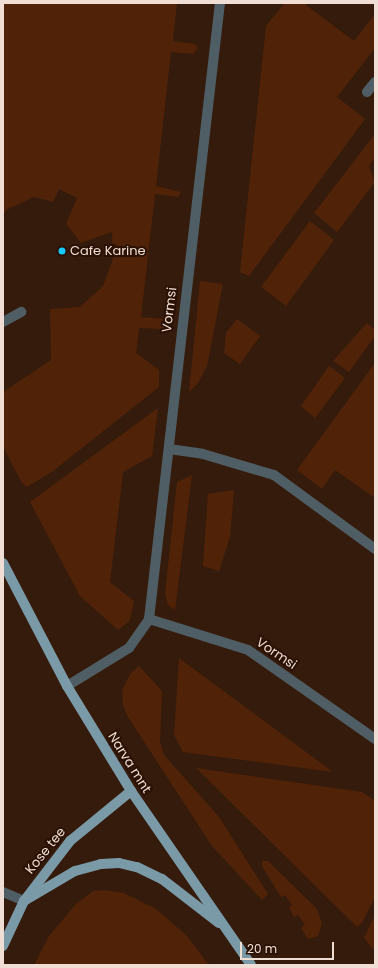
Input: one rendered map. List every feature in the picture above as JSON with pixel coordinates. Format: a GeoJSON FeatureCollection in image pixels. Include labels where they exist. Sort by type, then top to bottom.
{"type":"FeatureCollection","features":[{"type":"Feature","properties":{"kind":"main road","name":"Narva mnt"},"geometry":{"type":"LineString","coordinates":[[3,563],[67,686],[131,791],[230,931],[251,965]]}},
{"type":"Feature","properties":{"kind":"main road","name":"Kose tee"},"geometry":{"type":"LineString","coordinates":[[3,946],[24,901],[70,841],[131,791]]}},
{"type":"Feature","properties":{"kind":"main road"},"geometry":{"type":"LineString","coordinates":[[24,901],[87,867],[105,863],[126,864],[162,879],[230,931]]}},
{"type":"Feature","properties":{"kind":"street","name":"Vormsi"},"geometry":{"type":"LineString","coordinates":[[67,686],[129,648],[149,619],[169,449],[172,402],[220,3]]}},
{"type":"Feature","properties":{"kind":"street"},"geometry":{"type":"LineString","coordinates":[[367,92],[375,82]]}},
{"type":"Feature","properties":{"kind":"street"},"geometry":{"type":"LineString","coordinates":[[3,322],[21,312]]}},
{"type":"Feature","properties":{"kind":"street"},"geometry":{"type":"LineString","coordinates":[[169,449],[203,454],[274,475],[375,549]]}},
{"type":"Feature","properties":{"kind":"street","name":"Vormsi"},"geometry":{"type":"LineString","coordinates":[[149,619],[248,650],[375,739]]}},
{"type":"Feature","properties":{"kind":"street"},"geometry":{"type":"LineString","coordinates":[[3,892],[24,901]]}},
{"type":"Feature","properties":{"kind":"shaded area"},"geometry":{"type":"Polygon","coordinates":[[[3,3],[177,3],[173,41],[195,44],[198,48],[193,54],[171,52],[156,186],[181,192],[178,197],[155,194],[141,317],[164,319],[165,329],[139,328],[136,353],[159,370],[159,387],[53,471],[27,487],[22,483],[3,447],[3,392],[51,360],[50,309],[80,307],[103,286],[113,259],[112,232],[81,243],[66,224],[77,198],[59,189],[53,202],[34,197],[6,210],[3,215],[3,3]]]}},
{"type":"Feature","properties":{"kind":"shaded area"},"geometry":{"type":"Polygon","coordinates":[[[285,3],[307,3],[306,5],[354,41],[375,14],[375,48],[337,97],[365,119],[249,276],[240,272],[266,26],[285,3]]]}},
{"type":"Feature","properties":{"kind":"shaded area"},"geometry":{"type":"Polygon","coordinates":[[[375,134],[375,157],[369,166],[375,182],[337,232],[314,213],[375,134]]]}},
{"type":"Feature","properties":{"kind":"shaded area"},"geometry":{"type":"Polygon","coordinates":[[[310,221],[334,240],[286,306],[261,287],[310,221]]]}},
{"type":"Feature","properties":{"kind":"shaded area"},"geometry":{"type":"Polygon","coordinates":[[[200,281],[223,284],[207,366],[198,383],[189,392],[200,281]]]}},
{"type":"Feature","properties":{"kind":"shaded area"},"geometry":{"type":"Polygon","coordinates":[[[237,319],[260,336],[240,364],[224,353],[226,333],[237,319]]]}},
{"type":"Feature","properties":{"kind":"shaded area"},"geometry":{"type":"Polygon","coordinates":[[[367,323],[375,330],[375,336],[349,372],[333,361],[367,323]]]}},
{"type":"Feature","properties":{"kind":"shaded area"},"geometry":{"type":"Polygon","coordinates":[[[375,363],[375,498],[335,470],[322,489],[297,470],[375,363]]]}},
{"type":"Feature","properties":{"kind":"shaded area"},"geometry":{"type":"Polygon","coordinates":[[[329,366],[345,378],[315,418],[301,406],[329,366]]]}},
{"type":"Feature","properties":{"kind":"shaded area"},"geometry":{"type":"Polygon","coordinates":[[[158,408],[152,456],[123,472],[110,582],[134,601],[130,620],[118,630],[80,596],[30,502],[158,408]]]}},
{"type":"Feature","properties":{"kind":"shaded area"},"geometry":{"type":"Polygon","coordinates":[[[192,475],[175,610],[168,605],[165,594],[177,482],[192,475]]]}},
{"type":"Feature","properties":{"kind":"shaded area"},"geometry":{"type":"Polygon","coordinates":[[[234,490],[230,537],[219,571],[203,566],[208,494],[234,490]]]}},
{"type":"Feature","properties":{"kind":"shaded area"},"geometry":{"type":"Polygon","coordinates":[[[179,658],[333,772],[183,752],[174,735],[179,658]]]}},
{"type":"Feature","properties":{"kind":"shaded area"},"geometry":{"type":"Polygon","coordinates":[[[139,666],[162,691],[160,742],[164,755],[219,817],[268,894],[262,900],[212,846],[128,717],[123,705],[122,691],[130,674],[139,666]]]}},
{"type":"Feature","properties":{"kind":"shaded area"},"geometry":{"type":"Polygon","coordinates":[[[196,768],[362,792],[375,801],[375,897],[362,923],[357,927],[196,768]]]}},
{"type":"Feature","properties":{"kind":"shaded area"},"geometry":{"type":"Polygon","coordinates":[[[262,861],[268,861],[317,909],[322,923],[318,936],[308,939],[301,928],[305,925],[298,915],[294,917],[289,908],[292,905],[285,895],[281,897],[262,866],[262,861]]]}},
{"type":"Feature","properties":{"kind":"shaded area"},"geometry":{"type":"Polygon","coordinates":[[[104,890],[124,893],[156,909],[186,935],[209,965],[34,965],[49,936],[76,904],[93,891],[104,890]]]}},
{"type":"Feature","properties":{"kind":"shaded area"},"geometry":{"type":"Polygon","coordinates":[[[375,915],[375,951],[364,938],[375,915]]]}},
{"type":"Feature","properties":{"kind":"place","name":"Cafe Karine"},"geometry":{"type":"Point","coordinates":[62,251]}}]}
